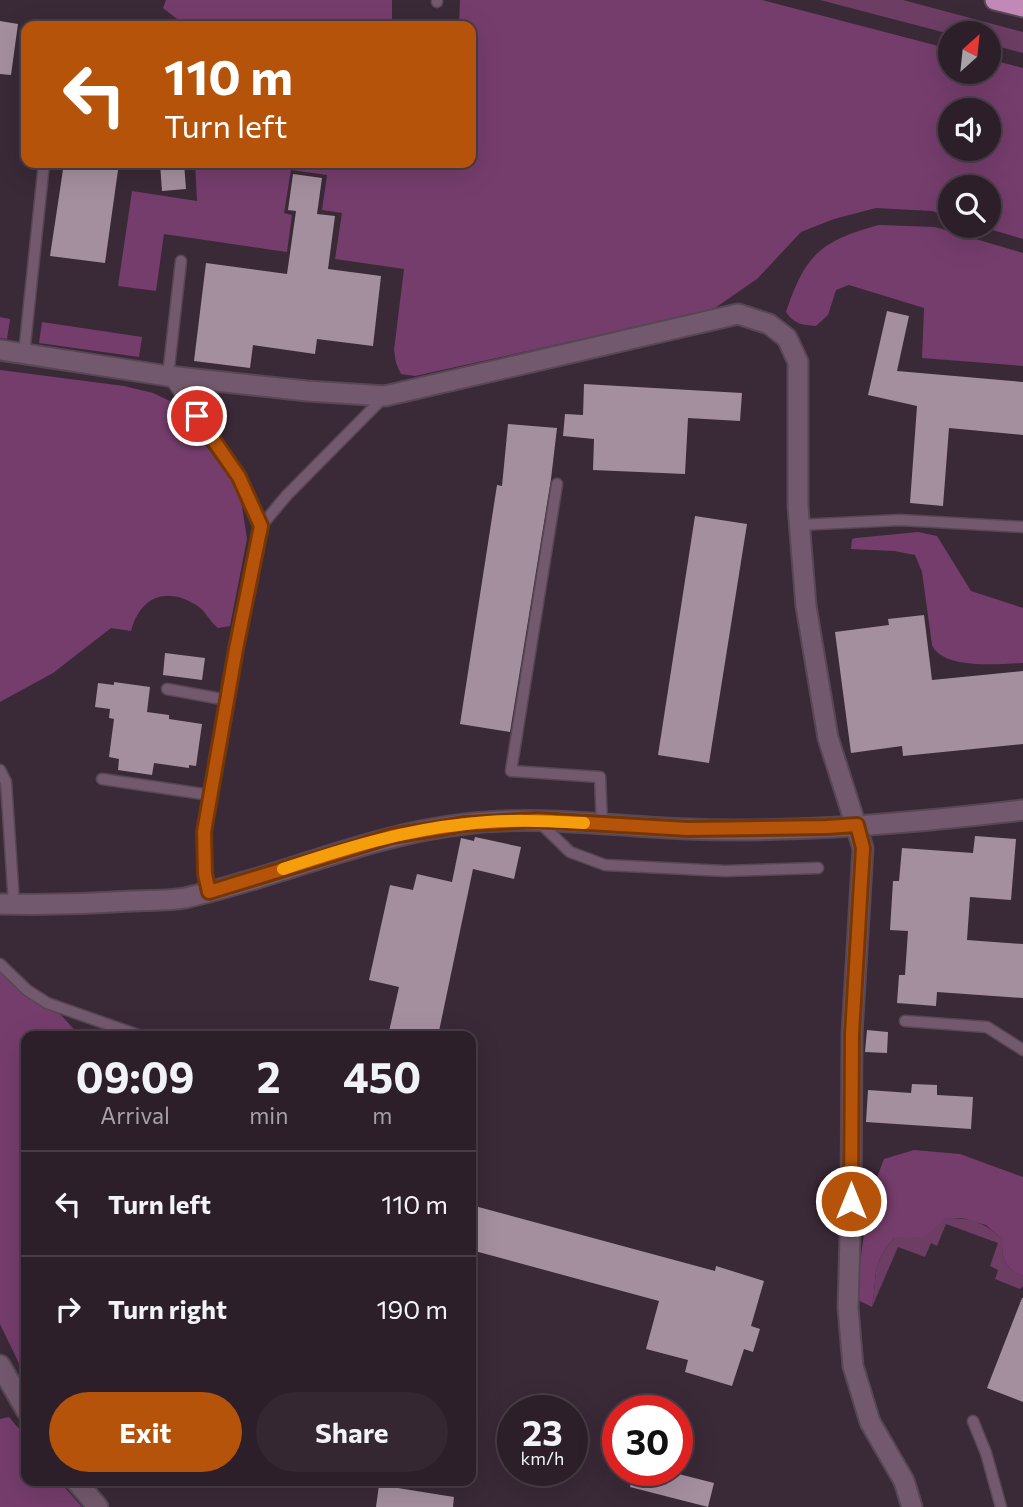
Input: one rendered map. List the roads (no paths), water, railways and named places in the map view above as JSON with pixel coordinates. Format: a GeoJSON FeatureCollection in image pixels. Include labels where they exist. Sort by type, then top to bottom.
{"type":"FeatureCollection","features":[{"type":"Feature","properties":{"kind":"highway"},"geometry":{"type":"LineString","coordinates":[[995,0],[1023,7]]}},
{"type":"Feature","properties":{"kind":"street"},"geometry":{"type":"LineString","coordinates":[[0,350],[168,376],[307,391],[385,396],[738,314],[769,324],[787,338],[798,362],[799,525],[806,607],[828,738],[863,848],[852,1034],[848,1308],[853,1366],[870,1422],[904,1481],[912,1507]]}},
{"type":"Feature","properties":{"kind":"street"},"geometry":{"type":"LineString","coordinates":[[7,904],[181,898],[209,892],[392,836],[465,824],[537,820],[688,829],[827,827],[931,821],[1023,810]]}},
{"type":"Feature","properties":{"kind":"street"},"geometry":{"type":"LineString","coordinates":[[0,1365],[21,1401]]}},
{"type":"Feature","properties":{"kind":"street"},"geometry":{"type":"LineString","coordinates":[[81,1486],[98,1507]]}},
{"type":"Feature","properties":{"kind":"lane"},"geometry":{"type":"LineString","coordinates":[[24,354],[43,168]]}},
{"type":"Feature","properties":{"kind":"lane"},"geometry":{"type":"LineString","coordinates":[[181,261],[168,376],[239,477],[261,526]]}},
{"type":"Feature","properties":{"kind":"lane"},"geometry":{"type":"LineString","coordinates":[[209,892],[202,846],[261,526],[287,495],[385,396]]}},
{"type":"Feature","properties":{"kind":"lane"},"geometry":{"type":"LineString","coordinates":[[557,484],[511,771],[600,777],[602,824]]}},
{"type":"Feature","properties":{"kind":"lane"},"geometry":{"type":"LineString","coordinates":[[799,525],[900,520],[1023,527]]}},
{"type":"Feature","properties":{"kind":"lane"},"geometry":{"type":"LineString","coordinates":[[167,689],[227,700]]}},
{"type":"Feature","properties":{"kind":"lane"},"geometry":{"type":"LineString","coordinates":[[0,769],[6,782],[7,904]]}},
{"type":"Feature","properties":{"kind":"lane"},"geometry":{"type":"LineString","coordinates":[[102,779],[210,795]]}},
{"type":"Feature","properties":{"kind":"lane"},"geometry":{"type":"LineString","coordinates":[[537,820],[570,852],[605,864],[725,871],[818,868]]}},
{"type":"Feature","properties":{"kind":"lane"},"geometry":{"type":"LineString","coordinates":[[0,964],[27,990],[47,1003],[127,1031]]}},
{"type":"Feature","properties":{"kind":"lane"},"geometry":{"type":"LineString","coordinates":[[905,1021],[987,1027],[1023,1051]]}},
{"type":"Feature","properties":{"kind":"lane"},"geometry":{"type":"LineString","coordinates":[[973,1421],[986,1453],[1001,1507]]}}]}
